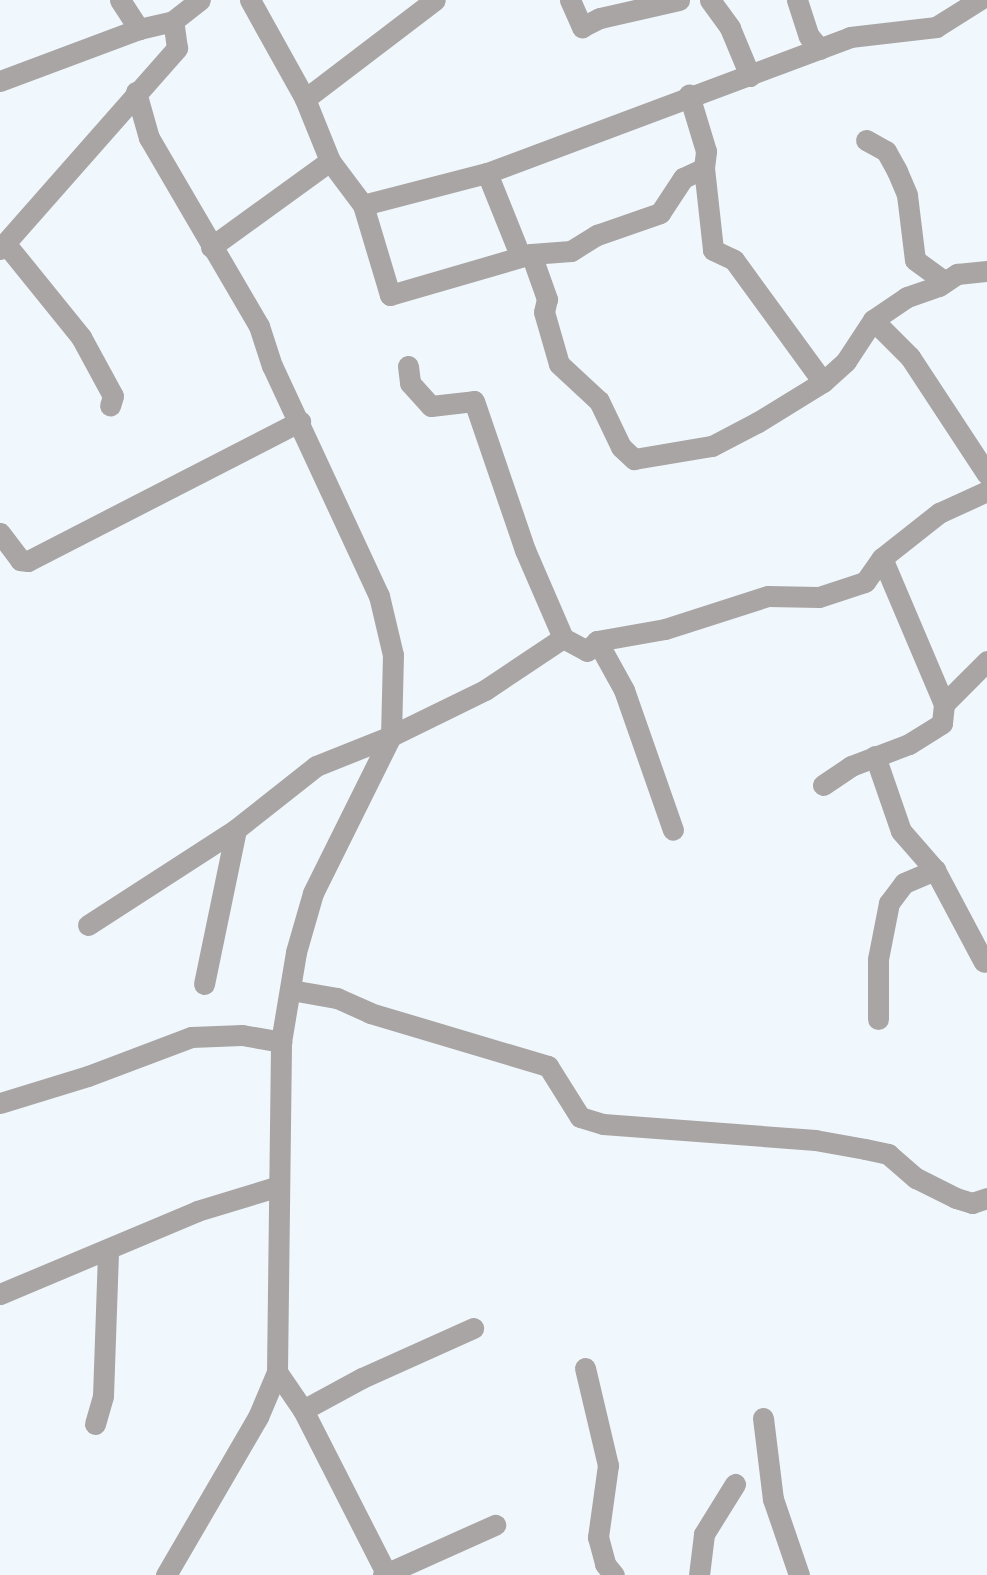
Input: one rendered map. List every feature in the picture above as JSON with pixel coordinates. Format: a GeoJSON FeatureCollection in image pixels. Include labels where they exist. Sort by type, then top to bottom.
{"type":"FeatureCollection","features":[{"type":"Feature","properties":{"kind":"street"},"geometry":{"type":"LineString","coordinates":[[120,0],[139,29]]}},
{"type":"Feature","properties":{"kind":"street"},"geometry":{"type":"LineString","coordinates":[[0,81],[139,29],[173,21],[200,0]]}},
{"type":"Feature","properties":{"kind":"street"},"geometry":{"type":"LineString","coordinates":[[250,0],[305,99],[330,161],[363,205],[390,295],[525,254],[572,251],[597,234],[660,212],[683,178],[704,168]]}},
{"type":"Feature","properties":{"kind":"street"},"geometry":{"type":"LineString","coordinates":[[305,99],[386,42],[408,7],[435,0]]}},
{"type":"Feature","properties":{"kind":"street"},"geometry":{"type":"LineString","coordinates":[[570,0],[582,27],[600,18],[679,0]]}},
{"type":"Feature","properties":{"kind":"street"},"geometry":{"type":"LineString","coordinates":[[710,0],[730,28],[750,76]]}},
{"type":"Feature","properties":{"kind":"street"},"geometry":{"type":"LineString","coordinates":[[797,0],[809,36],[820,49]]}},
{"type":"Feature","properties":{"kind":"street"},"geometry":{"type":"LineString","coordinates":[[363,205],[487,173],[850,37],[936,27],[979,0]]}},
{"type":"Feature","properties":{"kind":"street"},"geometry":{"type":"LineString","coordinates":[[110,407],[113,396],[81,337],[2,246],[177,48],[173,21]]}},
{"type":"Feature","properties":{"kind":"street"},"geometry":{"type":"LineString","coordinates":[[136,92],[149,138],[259,326],[272,366],[300,421],[379,596],[393,655],[391,736],[313,893],[281,1042],[276,1187],[277,1372],[258,1417],[166,1575]]}},
{"type":"Feature","properties":{"kind":"street"},"geometry":{"type":"LineString","coordinates":[[690,95],[706,150],[704,168],[713,250],[734,260],[822,382]]}},
{"type":"Feature","properties":{"kind":"street"},"geometry":{"type":"LineString","coordinates":[[866,140],[886,151],[897,171],[906,195],[915,260],[945,282]]}},
{"type":"Feature","properties":{"kind":"street"},"geometry":{"type":"LineString","coordinates":[[211,247],[330,161]]}},
{"type":"Feature","properties":{"kind":"street"},"geometry":{"type":"LineString","coordinates":[[487,173],[547,299],[544,312],[559,364],[599,401],[621,447],[634,459],[712,446],[822,382],[846,361],[873,320],[907,297],[945,282],[957,274],[987,271]]}},
{"type":"Feature","properties":{"kind":"street"},"geometry":{"type":"LineString","coordinates":[[873,320],[910,356],[987,474]]}},
{"type":"Feature","properties":{"kind":"street"},"geometry":{"type":"LineString","coordinates":[[408,366],[410,383],[431,406],[474,401],[525,550],[563,638],[587,652],[597,641],[665,629],[768,596],[819,597],[865,582],[881,558],[939,513],[987,491]]}},
{"type":"Feature","properties":{"kind":"street"},"geometry":{"type":"LineString","coordinates":[[0,533],[20,560],[28,561],[300,421]]}},
{"type":"Feature","properties":{"kind":"street"},"geometry":{"type":"LineString","coordinates":[[823,785],[875,756],[909,744],[942,723],[944,705],[881,558]]}},
{"type":"Feature","properties":{"kind":"street"},"geometry":{"type":"LineString","coordinates":[[88,925],[236,829],[316,766],[391,736],[485,690],[563,638]]}},
{"type":"Feature","properties":{"kind":"street"},"geometry":{"type":"LineString","coordinates":[[597,641],[624,690],[673,830]]}},
{"type":"Feature","properties":{"kind":"street"},"geometry":{"type":"LineString","coordinates":[[944,705],[987,662]]}},
{"type":"Feature","properties":{"kind":"street"},"geometry":{"type":"LineString","coordinates":[[875,756],[901,831],[935,870],[984,962]]}},
{"type":"Feature","properties":{"kind":"street"},"geometry":{"type":"LineString","coordinates":[[204,984],[236,829]]}},
{"type":"Feature","properties":{"kind":"street"},"geometry":{"type":"LineString","coordinates":[[878,1019],[878,960],[889,903],[894,891],[904,883],[935,870]]}},
{"type":"Feature","properties":{"kind":"street"},"geometry":{"type":"LineString","coordinates":[[291,990],[337,998],[370,1013],[548,1066],[580,1117],[603,1124],[815,1140],[865,1149],[888,1154],[916,1178],[956,1198],[972,1203],[987,1198]]}},
{"type":"Feature","properties":{"kind":"street"},"geometry":{"type":"LineString","coordinates":[[0,1102],[88,1076],[191,1037],[242,1035],[281,1042]]}},
{"type":"Feature","properties":{"kind":"street"},"geometry":{"type":"LineString","coordinates":[[0,1294],[108,1251],[197,1211],[276,1187]]}},
{"type":"Feature","properties":{"kind":"street"},"geometry":{"type":"LineString","coordinates":[[95,1424],[103,1396],[108,1251]]}},
{"type":"Feature","properties":{"kind":"street"},"geometry":{"type":"LineString","coordinates":[[303,1410],[473,1328]]}},
{"type":"Feature","properties":{"kind":"street"},"geometry":{"type":"LineString","coordinates":[[585,1368],[608,1465],[598,1537],[605,1564],[614,1575]]}},
{"type":"Feature","properties":{"kind":"street"},"geometry":{"type":"LineString","coordinates":[[277,1372],[303,1410],[385,1575],[495,1525]]}},
{"type":"Feature","properties":{"kind":"street"},"geometry":{"type":"LineString","coordinates":[[763,1418],[774,1499],[799,1575]]}},
{"type":"Feature","properties":{"kind":"street"},"geometry":{"type":"LineString","coordinates":[[699,1575],[704,1534],[735,1484]]}}]}
